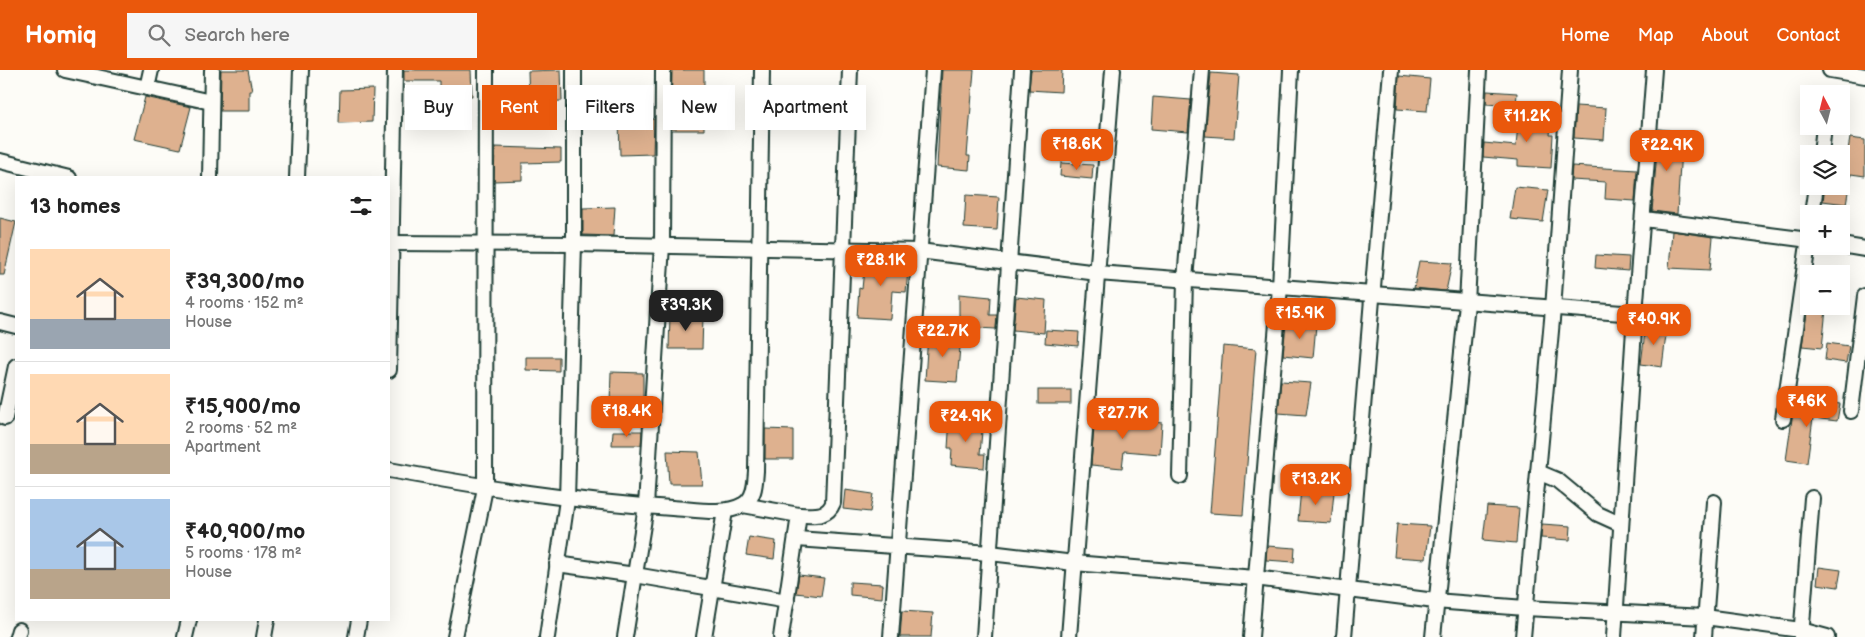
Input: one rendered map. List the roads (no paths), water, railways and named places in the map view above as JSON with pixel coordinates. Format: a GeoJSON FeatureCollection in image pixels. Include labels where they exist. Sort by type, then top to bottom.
{"type":"FeatureCollection","features":[{"type":"Feature","properties":{"kind":"street"},"geometry":{"type":"LineString","coordinates":[[64,70],[211,102]]}},
{"type":"Feature","properties":{"kind":"street"},"geometry":{"type":"LineString","coordinates":[[147,88],[151,70]]}},
{"type":"Feature","properties":{"kind":"street"},"geometry":{"type":"LineString","coordinates":[[210,176],[212,70]]}},
{"type":"Feature","properties":{"kind":"street"},"geometry":{"type":"LineString","coordinates":[[297,176],[301,70]]}},
{"type":"Feature","properties":{"kind":"street"},"geometry":{"type":"LineString","coordinates":[[390,306],[395,70]]}},
{"type":"Feature","properties":{"kind":"street"},"geometry":{"type":"LineString","coordinates":[[455,637],[485,488],[484,244],[486,70]]}},
{"type":"Feature","properties":{"kind":"street"},"geometry":{"type":"LineString","coordinates":[[546,637],[567,500],[574,244],[574,70]]}},
{"type":"Feature","properties":{"kind":"street"},"geometry":{"type":"LineString","coordinates":[[626,637],[646,506],[662,245],[663,70]]}},
{"type":"Feature","properties":{"kind":"street"},"geometry":{"type":"LineString","coordinates":[[390,470],[485,488],[567,500],[646,506],[725,511],[743,505],[751,497],[756,471],[762,70]]}},
{"type":"Feature","properties":{"kind":"street"},"geometry":{"type":"LineString","coordinates":[[743,505],[799,515],[822,515],[828,512],[833,503],[850,70]]}},
{"type":"Feature","properties":{"kind":"street"},"geometry":{"type":"LineString","coordinates":[[891,637],[933,70]]}},
{"type":"Feature","properties":{"kind":"street"},"geometry":{"type":"LineString","coordinates":[[984,637],[1022,70]]}},
{"type":"Feature","properties":{"kind":"street"},"geometry":{"type":"LineString","coordinates":[[1069,637],[1114,70]]}},
{"type":"Feature","properties":{"kind":"street"},"geometry":{"type":"LineString","coordinates":[[1180,476],[1185,280],[1202,70]]}},
{"type":"Feature","properties":{"kind":"street"},"geometry":{"type":"LineString","coordinates":[[1250,637],[1280,287],[1291,70]]}},
{"type":"Feature","properties":{"kind":"street"},"geometry":{"type":"LineString","coordinates":[[1344,637],[1391,70]]}},
{"type":"Feature","properties":{"kind":"street"},"geometry":{"type":"LineString","coordinates":[[1433,637],[1435,601],[1467,303],[1479,70]]}},
{"type":"Feature","properties":{"kind":"street"},"geometry":{"type":"LineString","coordinates":[[1523,637],[1553,309],[1570,70]]}},
{"type":"Feature","properties":{"kind":"street"},"geometry":{"type":"LineString","coordinates":[[1614,637],[1634,314],[1644,219],[1654,70]]}},
{"type":"Feature","properties":{"kind":"street"},"geometry":{"type":"LineString","coordinates":[[1830,70],[1865,76]]}},
{"type":"Feature","properties":{"kind":"street"},"geometry":{"type":"LineString","coordinates":[[0,161],[61,176]]}},
{"type":"Feature","properties":{"kind":"street"},"geometry":{"type":"LineString","coordinates":[[1644,219],[1800,238]]}},
{"type":"Feature","properties":{"kind":"street"},"geometry":{"type":"LineString","coordinates":[[391,243],[662,245],[758,249],[843,248],[919,251],[1098,274],[1374,293],[1467,303],[1634,314]]}},
{"type":"Feature","properties":{"kind":"street"},"geometry":{"type":"LineString","coordinates":[[1850,246],[1865,249]]}},
{"type":"Feature","properties":{"kind":"street"},"geometry":{"type":"LineString","coordinates":[[1783,419],[1807,255]]}},
{"type":"Feature","properties":{"kind":"street"},"geometry":{"type":"LineString","coordinates":[[1851,411],[1865,296]]}},
{"type":"Feature","properties":{"kind":"street"},"geometry":{"type":"LineString","coordinates":[[0,322],[15,326]]}},
{"type":"Feature","properties":{"kind":"street"},"geometry":{"type":"LineString","coordinates":[[5,418],[15,371]]}},
{"type":"Feature","properties":{"kind":"street"},"geometry":{"type":"LineString","coordinates":[[1538,472],[1557,480],[1598,514],[1620,524]]}},
{"type":"Feature","properties":{"kind":"street"},"geometry":{"type":"LineString","coordinates":[[1801,634],[1812,498]]}},
{"type":"Feature","properties":{"kind":"street"},"geometry":{"type":"LineString","coordinates":[[1704,637],[1714,502]]}},
{"type":"Feature","properties":{"kind":"street"},"geometry":{"type":"LineString","coordinates":[[704,637],[725,511]]}},
{"type":"Feature","properties":{"kind":"street"},"geometry":{"type":"LineString","coordinates":[[781,637],[797,539],[799,515]]}},
{"type":"Feature","properties":{"kind":"street"},"geometry":{"type":"LineString","coordinates":[[797,539],[898,548],[990,553],[1074,563],[1255,578],[1349,588],[1435,601],[1525,608],[1705,617],[1827,637]]}},
{"type":"Feature","properties":{"kind":"street"},"geometry":{"type":"LineString","coordinates":[[557,564],[635,575],[787,601]]}},
{"type":"Feature","properties":{"kind":"street"},"geometry":{"type":"LineString","coordinates":[[185,637],[189,621]]}},
{"type":"Feature","properties":{"kind":"street"},"geometry":{"type":"LineString","coordinates":[[264,637],[267,621]]}},
{"type":"Feature","properties":{"kind":"street"},"geometry":{"type":"LineString","coordinates":[[356,637],[358,621]]}}]}
